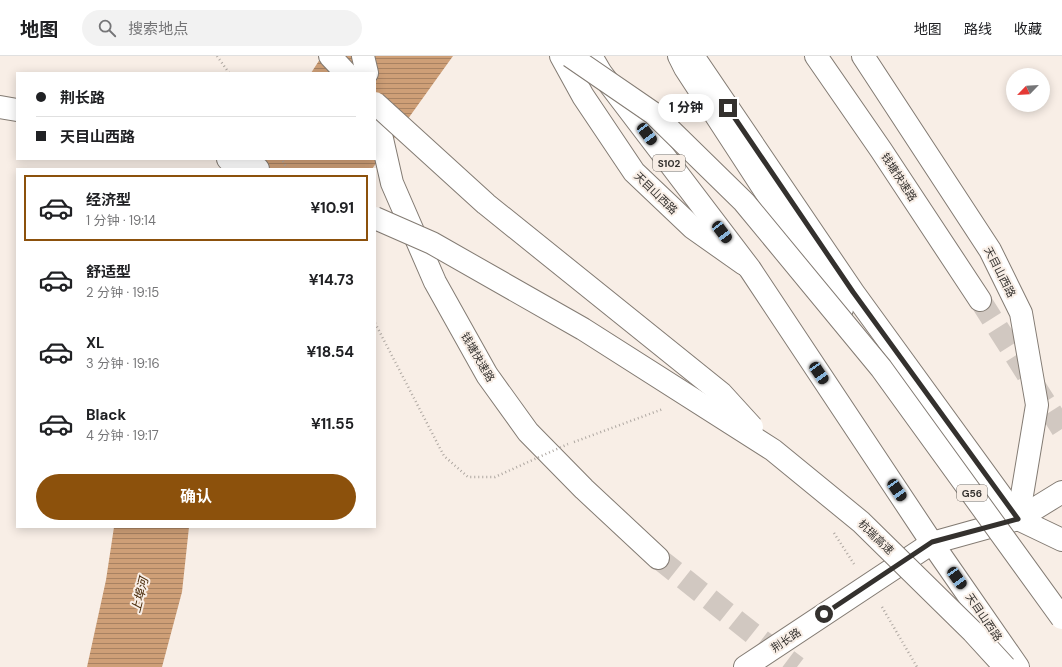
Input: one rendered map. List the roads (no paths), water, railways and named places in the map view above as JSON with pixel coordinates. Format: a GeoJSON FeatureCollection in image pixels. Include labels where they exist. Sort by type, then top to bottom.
{"type":"FeatureCollection","features":[{"type":"Feature","properties":{"kind":"main road"},"geometry":{"type":"LineString","coordinates":[[330,56],[345,72]]}},
{"type":"Feature","properties":{"kind":"main road"},"geometry":{"type":"LineString","coordinates":[[363,56],[367,72]]}},
{"type":"Feature","properties":{"kind":"main road","name":"天目山西路"},"geometry":{"type":"LineString","coordinates":[[561,56],[583,96],[634,172],[693,228],[750,269]]}},
{"type":"Feature","properties":{"kind":"main road"},"geometry":{"type":"LineString","coordinates":[[570,56],[653,113],[744,202],[881,368]]}},
{"type":"Feature","properties":{"kind":"main road","name":"天目山西路"},"geometry":{"type":"LineString","coordinates":[[591,56],[601,73],[750,269],[932,542],[1018,667]]}},
{"type":"Feature","properties":{"kind":"main road"},"geometry":{"type":"LineString","coordinates":[[679,56],[685,68],[881,368]]}},
{"type":"Feature","properties":{"kind":"main road"},"geometry":{"type":"LineString","coordinates":[[693,56],[853,292],[1018,519],[1062,540]]}},
{"type":"Feature","properties":{"kind":"main road","name":"钱塘快速路"},"geometry":{"type":"LineString","coordinates":[[816,56],[881,150],[980,300]]}},
{"type":"Feature","properties":{"kind":"main road","name":"天目山西路"},"geometry":{"type":"LineString","coordinates":[[864,56],[990,250],[1021,313],[1037,405],[1018,519]]}},
{"type":"Feature","properties":{"kind":"main road"},"geometry":{"type":"LineString","coordinates":[[376,104],[486,204],[721,393],[773,450]]}},
{"type":"Feature","properties":{"kind":"main road"},"geometry":{"type":"LineString","coordinates":[[0,107],[16,110]]}},
{"type":"Feature","properties":{"kind":"main road","name":"钱塘快速路"},"geometry":{"type":"LineString","coordinates":[[376,112],[392,183],[435,282],[487,375],[528,432],[584,489],[658,558]]}},
{"type":"Feature","properties":{"kind":"main road"},"geometry":{"type":"LineString","coordinates":[[231,160],[255,168]]}},
{"type":"Feature","properties":{"kind":"main road"},"geometry":{"type":"LineString","coordinates":[[376,218],[432,243],[583,329],[773,450]]}},
{"type":"Feature","properties":{"kind":"main road","name":"G56"},"geometry":{"type":"LineString","coordinates":[[881,368],[1062,618]]}},
{"type":"Feature","properties":{"kind":"main road","name":"杭瑞高速"},"geometry":{"type":"LineString","coordinates":[[773,450],[861,522],[973,632],[1005,667]]}},
{"type":"Feature","properties":{"kind":"main road","name":"荆长路"},"geometry":{"type":"LineString","coordinates":[[745,667],[932,542],[1018,519],[1062,492]]}},
{"type":"Feature","properties":{"kind":"water"},"geometry":{"type":"Polygon","coordinates":[[[322,56],[453,56],[373,168],[250,168],[254,160],[376,160],[376,72],[312,72],[322,56]]]}},
{"type":"Feature","properties":{"kind":"water","name":"上埠河"},"geometry":{"type":"Polygon","coordinates":[[[114,528],[189,528],[182,592],[162,667],[87,667],[106,580],[114,528]]]}},
{"type":"Feature","properties":{"kind":"tunnel"},"geometry":{"type":"LineString","coordinates":[[980,300],[1062,429]]}},
{"type":"Feature","properties":{"kind":"tunnel"},"geometry":{"type":"LineString","coordinates":[[658,558],[797,667]]}}]}
